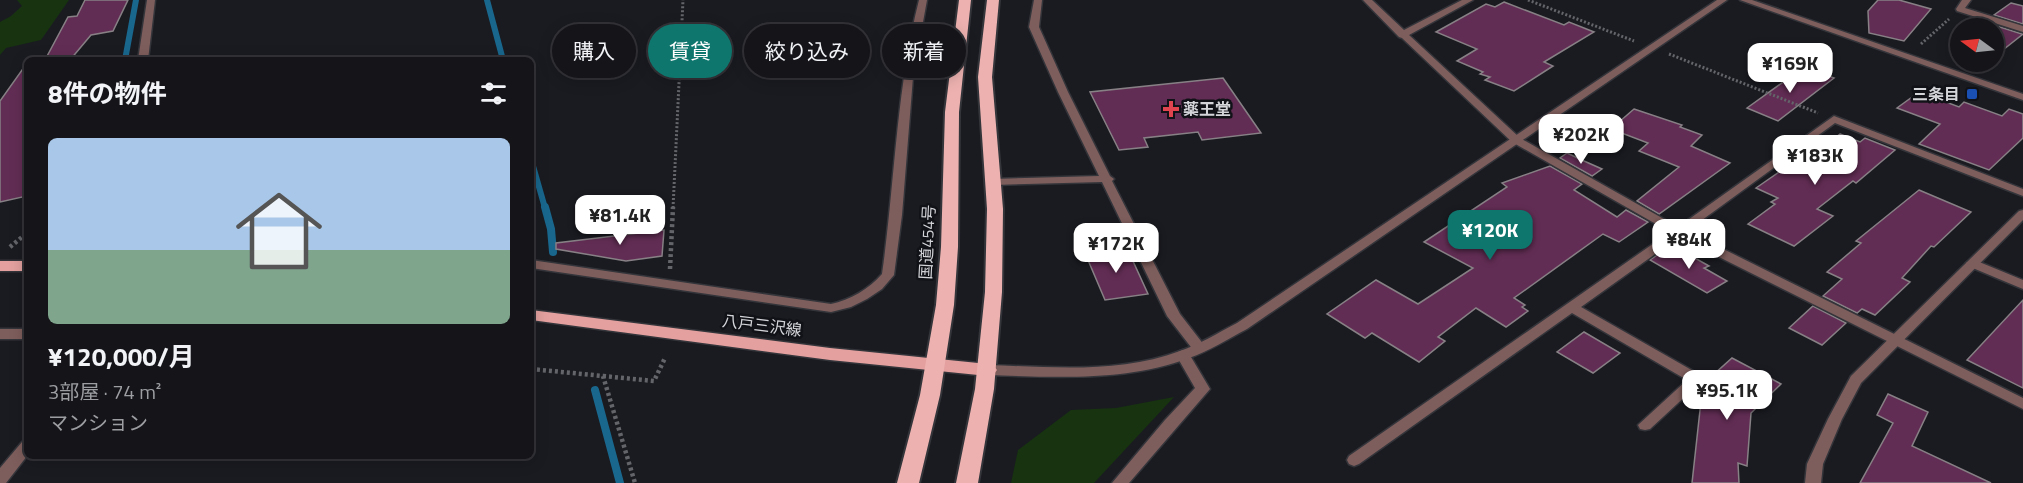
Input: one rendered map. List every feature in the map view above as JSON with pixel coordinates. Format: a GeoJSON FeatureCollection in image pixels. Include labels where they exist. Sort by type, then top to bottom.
{"type":"FeatureCollection","features":[{"type":"Feature","properties":{"kind":"highway","name":"国道454号"},"geometry":{"type":"LineString","coordinates":[[908,483],[936,366],[945,303],[951,204],[950,148],[958,43],[965,0]]}},
{"type":"Feature","properties":{"kind":"highway"},"geometry":{"type":"LineString","coordinates":[[967,483],[988,370],[995,228],[985,77],[987,34],[993,0]]}},
{"type":"Feature","properties":{"kind":"main road"},"geometry":{"type":"LineString","coordinates":[[0,266],[24,266]]}},
{"type":"Feature","properties":{"kind":"main road","name":"八戸三沢線"},"geometry":{"type":"LineString","coordinates":[[534,315],[936,366],[988,370]]}},
{"type":"Feature","properties":{"kind":"street"},"geometry":{"type":"LineString","coordinates":[[143,57],[151,0]]}},
{"type":"Feature","properties":{"kind":"street"},"geometry":{"type":"LineString","coordinates":[[534,264],[831,308],[841,307],[883,283],[888,275],[897,209],[903,106],[912,41],[923,0]]}},
{"type":"Feature","properties":{"kind":"street"},"geometry":{"type":"LineString","coordinates":[[1038,0],[1034,27],[1063,92],[1174,316],[1199,348]]}},
{"type":"Feature","properties":{"kind":"street"},"geometry":{"type":"LineString","coordinates":[[1367,0],[1516,140],[1677,231],[2023,404]]}},
{"type":"Feature","properties":{"kind":"street"},"geometry":{"type":"LineString","coordinates":[[1402,35],[1469,0]]}},
{"type":"Feature","properties":{"kind":"street"},"geometry":{"type":"LineString","coordinates":[[988,370],[1116,371],[1183,355],[1199,348],[1242,326],[1723,0]]}},
{"type":"Feature","properties":{"kind":"street"},"geometry":{"type":"LineString","coordinates":[[1744,0],[2023,97]]}},
{"type":"Feature","properties":{"kind":"street"},"geometry":{"type":"LineString","coordinates":[[1967,0],[1960,9],[2023,29]]}},
{"type":"Feature","properties":{"kind":"street"},"geometry":{"type":"LineString","coordinates":[[1354,460],[1834,119],[2023,193]]}},
{"type":"Feature","properties":{"kind":"street"},"geometry":{"type":"LineString","coordinates":[[993,182],[1108,180]]}},
{"type":"Feature","properties":{"kind":"street"},"geometry":{"type":"LineString","coordinates":[[1813,483],[1815,464],[1856,380],[2023,213]]}},
{"type":"Feature","properties":{"kind":"street"},"geometry":{"type":"LineString","coordinates":[[1972,263],[2023,285]]}},
{"type":"Feature","properties":{"kind":"street"},"geometry":{"type":"LineString","coordinates":[[1571,307],[1697,380],[1645,425]]}},
{"type":"Feature","properties":{"kind":"street"},"geometry":{"type":"LineString","coordinates":[[0,334],[24,334]]}},
{"type":"Feature","properties":{"kind":"street"},"geometry":{"type":"LineString","coordinates":[[1120,483],[1203,389],[1183,355]]}},
{"type":"Feature","properties":{"kind":"street"},"geometry":{"type":"LineString","coordinates":[[0,479],[24,450]]}},
{"type":"Feature","properties":{"kind":"path"},"geometry":{"type":"LineString","coordinates":[[670,285],[683,0]]}},
{"type":"Feature","properties":{"kind":"path"},"geometry":{"type":"LineString","coordinates":[[1528,0],[1834,119]]}},
{"type":"Feature","properties":{"kind":"path"},"geometry":{"type":"LineString","coordinates":[[1906,56],[1960,9]]}},
{"type":"Feature","properties":{"kind":"path"},"geometry":{"type":"LineString","coordinates":[[10,248],[24,236]]}},
{"type":"Feature","properties":{"kind":"path"},"geometry":{"type":"LineString","coordinates":[[534,369],[654,381],[665,358]]}},
{"type":"Feature","properties":{"kind":"path"},"geometry":{"type":"LineString","coordinates":[[603,376],[635,483]]}},
{"type":"Feature","properties":{"kind":"green space"},"geometry":{"type":"Polygon","coordinates":[[[17,0],[69,0],[41,40],[6,48],[0,55],[0,22],[22,6],[17,0]]]}},
{"type":"Feature","properties":{"kind":"green space"},"geometry":{"type":"Polygon","coordinates":[[[1174,397],[1094,483],[1011,483],[1018,450],[1071,410],[1116,408],[1174,397]]]}},
{"type":"Feature","properties":{"kind":"building"},"geometry":{"type":"Polygon","coordinates":[[[85,0],[128,0],[113,31],[91,35],[73,57],[47,57],[68,17],[77,16],[85,0]]]}},
{"type":"Feature","properties":{"kind":"building"},"geometry":{"type":"Polygon","coordinates":[[[1878,0],[1899,0],[1931,9],[1904,41],[1869,33],[1868,11],[1878,0]]]}},
{"type":"Feature","properties":{"kind":"building"},"geometry":{"type":"Polygon","coordinates":[[[1504,2],[1564,25],[1569,22],[1594,32],[1544,62],[1553,66],[1514,91],[1485,80],[1490,77],[1457,61],[1477,49],[1436,32],[1486,4],[1495,7],[1504,2]]]}},
{"type":"Feature","properties":{"kind":"building"},"geometry":{"type":"Polygon","coordinates":[[[2011,3],[2023,6],[2023,24],[2004,18],[1994,15],[2011,3]]]}},
{"type":"Feature","properties":{"kind":"building"},"geometry":{"type":"Polygon","coordinates":[[[2004,28],[2023,34],[2004,49],[2004,28]]]}},
{"type":"Feature","properties":{"kind":"building"},"geometry":{"type":"Polygon","coordinates":[[[24,67],[24,197],[0,202],[0,101],[24,67]]]}},
{"type":"Feature","properties":{"kind":"building"},"geometry":{"type":"Polygon","coordinates":[[[1804,67],[1834,78],[1778,121],[1747,108],[1804,67]]]}},
{"type":"Feature","properties":{"kind":"building","name":"薬王堂"},"geometry":{"type":"Polygon","coordinates":[[[1223,78],[1261,133],[1202,140],[1198,132],[1144,138],[1148,147],[1119,150],[1090,92],[1223,78]]]}},
{"type":"Feature","properties":{"kind":"building"},"geometry":{"type":"Polygon","coordinates":[[[1919,92],[1959,107],[1964,102],[2002,116],[2009,109],[2023,114],[2023,138],[1989,170],[1919,144],[1940,124],[1897,108],[1919,92]]]}},
{"type":"Feature","properties":{"kind":"building"},"geometry":{"type":"Polygon","coordinates":[[[1634,109],[1682,125],[1680,127],[1702,135],[1691,146],[1730,163],[1659,214],[1637,201],[1679,167],[1639,151],[1648,143],[1611,129],[1634,109]]]}},
{"type":"Feature","properties":{"kind":"building"},"geometry":{"type":"Polygon","coordinates":[[[1840,134],[1860,142],[1865,138],[1895,150],[1856,183],[1853,181],[1817,209],[1833,216],[1794,246],[1748,224],[1775,204],[1771,202],[1778,198],[1756,188],[1814,148],[1819,150],[1840,134]]]}},
{"type":"Feature","properties":{"kind":"building"},"geometry":{"type":"Polygon","coordinates":[[[1567,153],[1602,169],[1592,176],[1560,158],[1567,153]]]}},
{"type":"Feature","properties":{"kind":"building"},"geometry":{"type":"Polygon","coordinates":[[[1550,166],[1582,184],[1574,190],[1617,217],[1626,210],[1648,222],[1619,242],[1603,234],[1514,298],[1525,305],[1522,307],[1528,311],[1506,327],[1476,308],[1438,337],[1445,341],[1419,362],[1372,333],[1365,338],[1327,314],[1376,280],[1418,304],[1473,268],[1424,242],[1507,187],[1502,183],[1550,166]]]}},
{"type":"Feature","properties":{"kind":"building"},"geometry":{"type":"Polygon","coordinates":[[[1919,190],[1971,212],[1934,247],[1931,246],[1902,278],[1910,282],[1875,315],[1862,309],[1857,313],[1823,296],[1842,279],[1827,272],[1861,243],[1856,241],[1919,190]]]}},
{"type":"Feature","properties":{"kind":"building"},"geometry":{"type":"Polygon","coordinates":[[[664,230],[662,256],[626,261],[556,249],[556,243],[664,230]]]}},
{"type":"Feature","properties":{"kind":"building"},"geometry":{"type":"Polygon","coordinates":[[[1127,248],[1148,294],[1105,300],[1085,253],[1127,248]]]}},
{"type":"Feature","properties":{"kind":"building"},"geometry":{"type":"Polygon","coordinates":[[[1667,248],[1682,256],[1686,253],[1709,266],[1704,268],[1727,281],[1707,293],[1650,260],[1667,248]]]}},
{"type":"Feature","properties":{"kind":"building"},"geometry":{"type":"Polygon","coordinates":[[[2023,300],[2023,388],[1967,360],[2023,300]]]}},
{"type":"Feature","properties":{"kind":"building"},"geometry":{"type":"Polygon","coordinates":[[[1813,306],[1846,323],[1822,345],[1789,328],[1813,306]]]}},
{"type":"Feature","properties":{"kind":"building"},"geometry":{"type":"Polygon","coordinates":[[[1584,332],[1620,353],[1593,373],[1557,352],[1584,332]]]}},
{"type":"Feature","properties":{"kind":"building"},"geometry":{"type":"Polygon","coordinates":[[[1732,358],[1781,384],[1751,413],[1747,466],[1738,463],[1739,483],[1692,483],[1701,401],[1691,395],[1732,358]]]}},
{"type":"Feature","properties":{"kind":"building"},"geometry":{"type":"Polygon","coordinates":[[[1888,394],[1928,412],[1912,446],[1991,483],[1860,483],[1893,423],[1877,415],[1888,394]]]}},
{"type":"Feature","properties":{"kind":"waterway"},"geometry":{"type":"LineString","coordinates":[[126,57],[136,0]]}},
{"type":"Feature","properties":{"kind":"waterway"},"geometry":{"type":"LineString","coordinates":[[487,0],[502,57]]}},
{"type":"Feature","properties":{"kind":"waterway"},"geometry":{"type":"LineString","coordinates":[[534,170],[545,208]]}},
{"type":"Feature","properties":{"kind":"waterway"},"geometry":{"type":"LineString","coordinates":[[545,207],[551,229],[553,252]]}},
{"type":"Feature","properties":{"kind":"waterway"},"geometry":{"type":"LineString","coordinates":[[595,390],[620,483]]}},
{"type":"Feature","properties":{"kind":"place","name":"三条目"},"geometry":{"type":"Point","coordinates":[1972,94]}},
{"type":"Feature","properties":{"kind":"place","name":"薬王堂"},"geometry":{"type":"Point","coordinates":[1171,109]}}]}
